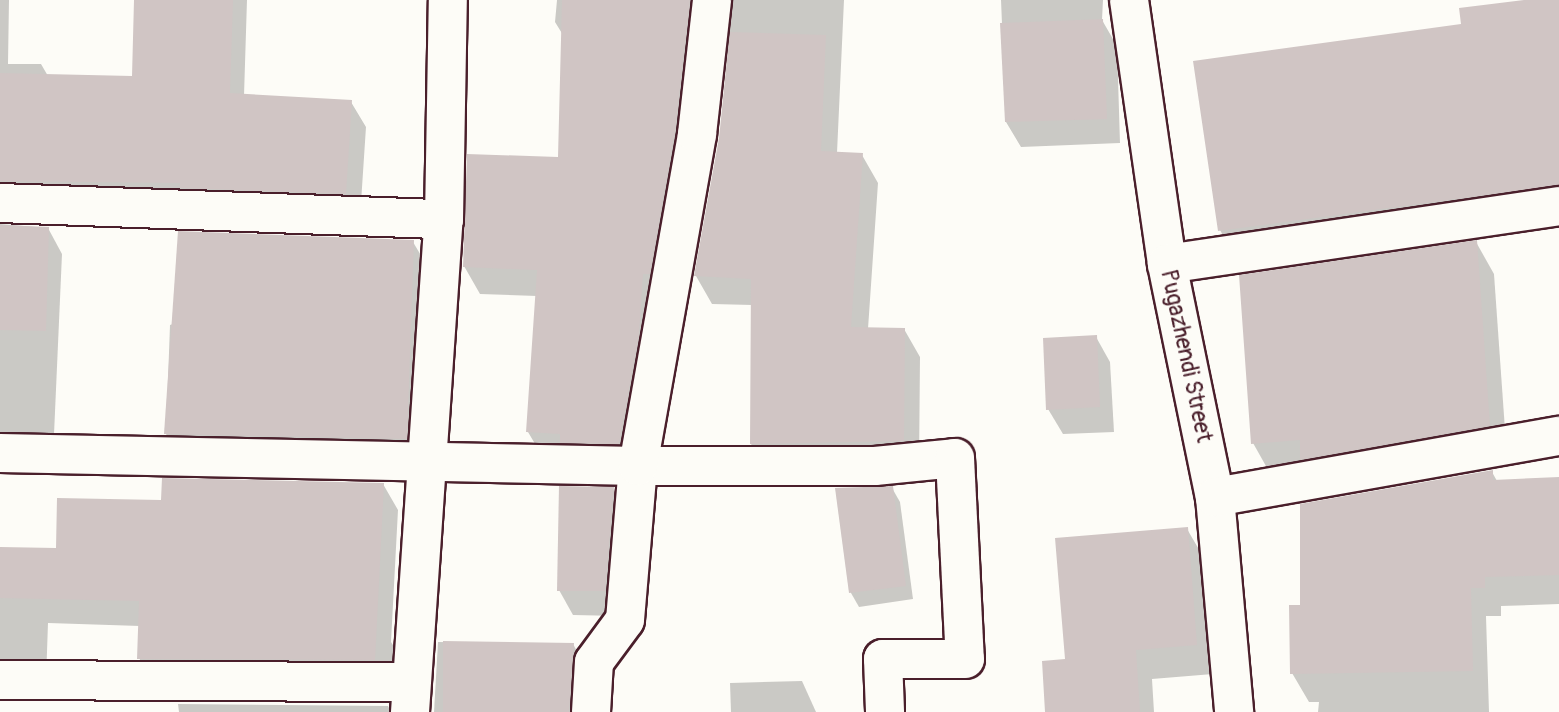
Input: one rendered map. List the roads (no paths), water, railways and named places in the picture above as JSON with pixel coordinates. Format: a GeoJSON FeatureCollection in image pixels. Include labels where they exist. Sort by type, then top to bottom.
{"type":"FeatureCollection","features":[{"type":"Feature","properties":{"kind":"street"},"geometry":{"type":"LineString","coordinates":[[0,680],[410,697],[430,461],[444,219],[448,0]]}},
{"type":"Feature","properties":{"kind":"street"},"geometry":{"type":"LineString","coordinates":[[591,712],[594,662],[625,620],[638,466],[697,134],[712,0]]}},
{"type":"Feature","properties":{"kind":"street","name":"Pugazhendi Street"},"geometry":{"type":"LineString","coordinates":[[1129,0],[1167,264],[1215,497],[1234,712]]}},
{"type":"Feature","properties":{"kind":"street"},"geometry":{"type":"LineString","coordinates":[[0,203],[444,219]]}},
{"type":"Feature","properties":{"kind":"street"},"geometry":{"type":"LineString","coordinates":[[1167,264],[1559,206]]}},
{"type":"Feature","properties":{"kind":"street"},"geometry":{"type":"LineString","coordinates":[[1215,497],[1559,436]]}},
{"type":"Feature","properties":{"kind":"street"},"geometry":{"type":"LineString","coordinates":[[0,453],[638,466],[875,466],[955,458],[965,659],[883,659],[884,712]]}}]}
